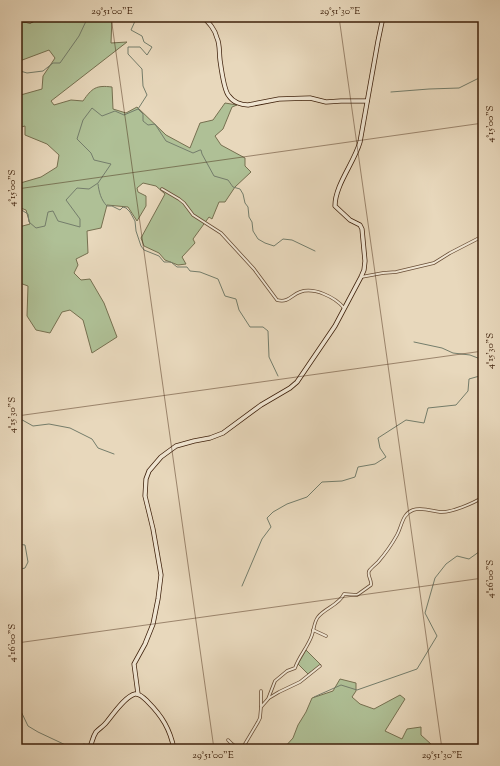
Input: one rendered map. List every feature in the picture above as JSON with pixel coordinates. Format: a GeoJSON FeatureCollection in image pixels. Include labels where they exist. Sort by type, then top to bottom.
{"type":"FeatureCollection","features":[{"type":"Feature","properties":{"kind":"street"},"geometry":{"type":"LineString","coordinates":[[17,19],[30,20],[39,17]]}},
{"type":"Feature","properties":{"kind":"street"},"geometry":{"type":"LineString","coordinates":[[203,17],[212,26],[217,37],[224,83],[228,96],[234,101],[244,105],[279,99],[310,98],[326,102],[367,101]]}},
{"type":"Feature","properties":{"kind":"street"},"geometry":{"type":"LineString","coordinates":[[138,694],[134,664],[145,644],[153,624],[161,575],[153,529],[145,496],[146,479],[149,471],[161,457],[176,446],[210,438],[223,433],[261,405],[290,388],[297,382],[333,330],[364,270],[365,261],[362,229],[360,225],[345,216],[335,206],[335,203],[340,186],[360,142],[378,41],[384,17]]}},
{"type":"Feature","properties":{"kind":"street"},"geometry":{"type":"LineString","coordinates":[[361,101],[368,95]]}},
{"type":"Feature","properties":{"kind":"street"},"geometry":{"type":"LineString","coordinates":[[162,189],[184,203],[193,214],[221,233],[254,269],[277,300],[284,302],[301,292],[314,291],[328,295],[345,309]]}},
{"type":"Feature","properties":{"kind":"street"},"geometry":{"type":"LineString","coordinates":[[361,277],[396,272],[434,263],[483,236]]}},
{"type":"Feature","properties":{"kind":"street"},"geometry":{"type":"LineString","coordinates":[[268,699],[275,681],[287,671],[295,668],[309,642],[317,618],[342,598],[344,594],[357,595],[371,585],[372,582],[368,575],[369,572],[379,561],[395,538],[404,517],[408,513],[412,510],[418,509],[440,512],[452,511],[483,497]]}},
{"type":"Feature","properties":{"kind":"street"},"geometry":{"type":"LineString","coordinates":[[313,630],[326,636]]}},
{"type":"Feature","properties":{"kind":"street"},"geometry":{"type":"LineString","coordinates":[[261,707],[268,699],[300,682],[320,666]]}},
{"type":"Feature","properties":{"kind":"street"},"geometry":{"type":"LineString","coordinates":[[228,740],[240,749],[260,718],[261,691]]}},
{"type":"Feature","properties":{"kind":"street"},"geometry":{"type":"LineString","coordinates":[[90,748],[92,739],[97,732],[123,702],[130,696],[138,694],[143,697],[160,715],[169,732],[174,749]]}},
{"type":"Feature","properties":{"kind":"green space"},"geometry":{"type":"Polygon","coordinates":[[[17,17],[112,17],[111,43],[127,42],[51,101],[54,105],[71,100],[83,101],[95,88],[112,87],[113,109],[126,113],[137,107],[166,135],[190,148],[200,123],[213,120],[225,103],[237,105],[232,107],[223,129],[215,136],[221,145],[245,158],[245,166],[251,172],[235,187],[225,202],[219,202],[212,219],[209,217],[193,239],[195,243],[182,257],[186,264],[178,265],[165,260],[159,253],[144,246],[141,238],[165,194],[156,186],[143,183],[137,188],[138,192],[146,196],[146,206],[137,221],[128,207],[107,205],[101,228],[87,231],[88,253],[76,259],[78,265],[74,273],[81,280],[90,279],[104,303],[117,337],[92,353],[83,320],[70,310],[62,312],[50,333],[36,330],[27,316],[28,286],[17,282],[17,231],[19,227],[30,224],[26,210],[18,207],[17,184],[41,177],[57,167],[59,155],[47,144],[25,135],[25,126],[17,128],[17,96],[42,89],[43,76],[55,58],[49,50],[17,62],[17,17]]]}},
{"type":"Feature","properties":{"kind":"green space"},"geometry":{"type":"Polygon","coordinates":[[[306,650],[321,665],[308,674],[298,664],[306,650]]]}},
{"type":"Feature","properties":{"kind":"green space"},"geometry":{"type":"Polygon","coordinates":[[[340,679],[356,683],[356,691],[352,697],[360,704],[374,709],[400,695],[405,699],[385,731],[402,739],[407,729],[421,727],[421,735],[432,745],[430,749],[283,749],[293,738],[312,698],[333,691],[340,679]]]}},
{"type":"Feature","properties":{"kind":"waterway"},"geometry":{"type":"LineString","coordinates":[[17,70],[27,73],[43,71],[53,63],[60,63],[79,36],[88,17]]}},
{"type":"Feature","properties":{"kind":"waterway"},"geometry":{"type":"LineString","coordinates":[[17,209],[20,209],[28,214],[29,222],[36,228],[45,226],[48,212],[53,211],[58,221],[80,227],[80,219],[66,200],[77,188],[89,189],[98,183],[111,164],[94,160],[91,153],[77,139],[83,120],[92,108],[102,116],[115,111],[124,115],[138,109],[147,95],[143,86],[142,69],[128,54],[128,47],[140,47],[147,55],[152,47],[144,42],[142,36],[131,30],[136,19],[132,17]]}},
{"type":"Feature","properties":{"kind":"waterway"},"geometry":{"type":"LineString","coordinates":[[391,92],[459,88],[483,77]]}},
{"type":"Feature","properties":{"kind":"waterway"},"geometry":{"type":"LineString","coordinates":[[138,109],[143,114],[143,121],[148,125],[155,124],[166,141],[193,153],[201,150],[214,176],[228,180],[233,187],[240,189],[248,207],[253,231],[258,239],[274,246],[283,239],[292,240],[315,251]]}},
{"type":"Feature","properties":{"kind":"waterway"},"geometry":{"type":"LineString","coordinates":[[98,184],[103,201],[107,206],[112,206],[120,210],[123,207],[130,212],[135,221],[136,231],[141,246],[144,250],[159,256],[164,262],[171,262],[177,267],[187,267],[190,271],[200,272],[218,279],[225,296],[236,299],[239,310],[250,327],[263,327],[268,331],[269,357],[278,376]]}},
{"type":"Feature","properties":{"kind":"waterway"},"geometry":{"type":"LineString","coordinates":[[414,342],[442,348],[453,353],[470,355],[483,360]]}},
{"type":"Feature","properties":{"kind":"waterway"},"geometry":{"type":"LineString","coordinates":[[242,586],[262,539],[271,527],[267,518],[273,512],[287,504],[307,497],[322,482],[342,481],[355,477],[358,467],[375,464],[386,457],[380,448],[378,438],[406,420],[424,423],[428,408],[456,405],[468,391],[469,379],[483,375]]}},
{"type":"Feature","properties":{"kind":"waterway"},"geometry":{"type":"LineString","coordinates":[[17,417],[33,426],[49,424],[70,428],[92,439],[98,448],[114,454]]}},
{"type":"Feature","properties":{"kind":"waterway"},"geometry":{"type":"LineString","coordinates":[[17,544],[25,545],[28,562],[25,568],[17,570]]}},
{"type":"Feature","properties":{"kind":"waterway"},"geometry":{"type":"LineString","coordinates":[[314,697],[341,685],[357,690],[417,669],[437,636],[425,613],[435,578],[446,564],[457,556],[469,559],[483,549]]}},
{"type":"Feature","properties":{"kind":"waterway"},"geometry":{"type":"LineString","coordinates":[[17,703],[28,726],[38,732],[72,748],[84,744],[89,746]]}}]}
